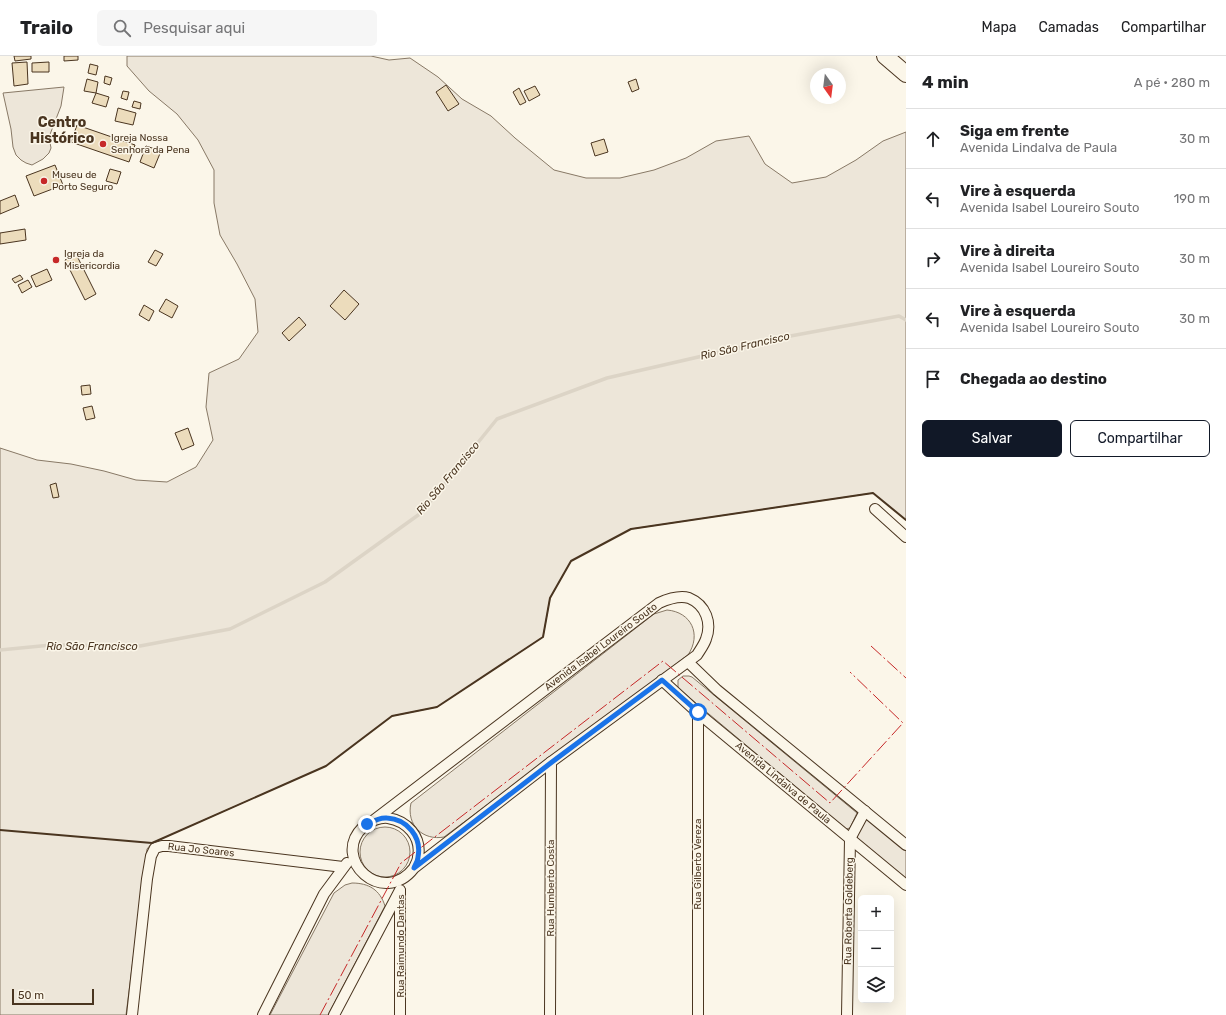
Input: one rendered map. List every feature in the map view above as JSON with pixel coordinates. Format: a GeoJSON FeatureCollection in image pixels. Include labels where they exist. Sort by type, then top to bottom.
{"type":"FeatureCollection","features":[{"type":"Feature","properties":{"kind":"main road"},"geometry":{"type":"LineString","coordinates":[[885,56],[906,74]]}},
{"type":"Feature","properties":{"kind":"street"},"geometry":{"type":"LineString","coordinates":[[875,509],[906,537]]}},
{"type":"Feature","properties":{"kind":"street","name":"Avenida Isabel Loureiro Souto"},"geometry":{"type":"LineString","coordinates":[[353,856],[353,847],[356,838],[360,830],[367,824],[659,603],[673,597],[688,598],[699,605],[707,616],[708,625],[706,639],[696,655],[552,762],[414,868],[405,878]]}},
{"type":"Feature","properties":{"kind":"street"},"geometry":{"type":"LineString","coordinates":[[688,662],[718,690],[906,845]]}},
{"type":"Feature","properties":{"kind":"street","name":"Avenida Lindalva de Paula"},"geometry":{"type":"LineString","coordinates":[[662,680],[698,712],[906,885]]}},
{"type":"Feature","properties":{"kind":"street","name":"Rua Gilberto Vereza"},"geometry":{"type":"LineString","coordinates":[[698,712],[698,1015]]}},
{"type":"Feature","properties":{"kind":"street","name":"Rua Humberto Costa"},"geometry":{"type":"LineString","coordinates":[[550,1015],[552,762]]}},
{"type":"Feature","properties":{"kind":"street","name":"Rua Roberta Goldeberg"},"geometry":{"type":"LineString","coordinates":[[847,1015],[850,839],[865,812]]}},
{"type":"Feature","properties":{"kind":"street","name":"Avenida Isabel Loureiro Souto"},"geometry":{"type":"LineString","coordinates":[[374,820],[386,818],[398,820],[408,826],[415,835],[419,846],[418,857],[414,868]]}},
{"type":"Feature","properties":{"kind":"street","name":"Rua Jo Soares"},"geometry":{"type":"LineString","coordinates":[[132,1015],[147,879],[151,856],[155,848],[169,846],[344,867]]}},
{"type":"Feature","properties":{"kind":"street"},"geometry":{"type":"LineString","coordinates":[[263,1015],[324,894],[353,856],[357,866],[364,875],[373,881],[389,883],[405,878]]}},
{"type":"Feature","properties":{"kind":"street","name":"Rua Raimundo Dantas"},"geometry":{"type":"LineString","coordinates":[[400,1015],[400,890],[405,878]]}},
{"type":"Feature","properties":{"kind":"street"},"geometry":{"type":"LineString","coordinates":[[334,1015],[400,890]]}},
{"type":"Feature","properties":{"kind":"shaded area"},"geometry":{"type":"Polygon","coordinates":[[[127,56],[371,56],[389,60],[410,58],[438,77],[462,99],[491,116],[554,170],[586,178],[620,178],[654,170],[686,158],[716,141],[749,136],[765,164],[792,183],[826,177],[856,160],[883,141],[906,132],[906,520],[873,493],[631,529],[571,561],[550,598],[543,637],[437,707],[392,716],[326,766],[152,843],[147,849],[126,1015],[0,1015],[0,448],[37,460],[71,464],[136,480],[167,482],[196,467],[213,440],[206,407],[209,373],[239,359],[258,332],[255,299],[220,235],[214,203],[214,170],[198,140],[177,114],[149,91],[127,66],[127,56]]]}},
{"type":"Feature","properties":{"kind":"shaded area"},"geometry":{"type":"Polygon","coordinates":[[[64,87],[61,106],[49,137],[51,148],[49,153],[43,159],[32,165],[26,163],[16,155],[13,147],[11,129],[3,93],[64,87]]]}},
{"type":"Feature","properties":{"kind":"shaded area"},"geometry":{"type":"Polygon","coordinates":[[[667,610],[682,615],[692,625],[694,639],[688,655],[444,837],[436,838],[423,834],[418,830],[411,818],[411,803],[654,614],[667,610]]]}},
{"type":"Feature","properties":{"kind":"shaded area"},"geometry":{"type":"Polygon","coordinates":[[[683,676],[692,677],[857,813],[850,828],[846,829],[678,688],[678,680],[683,676]]]}},
{"type":"Feature","properties":{"kind":"shaded area"},"geometry":{"type":"Polygon","coordinates":[[[867,818],[906,851],[906,879],[858,840],[857,836],[867,818]]]}},
{"type":"Feature","properties":{"kind":"shaded area"},"geometry":{"type":"Polygon","coordinates":[[[385,827],[395,829],[403,834],[408,842],[410,852],[408,862],[403,870],[395,875],[385,877],[375,875],[367,870],[362,862],[360,852],[362,842],[367,834],[375,829],[385,827]]]}},
{"type":"Feature","properties":{"kind":"shaded area"},"geometry":{"type":"Polygon","coordinates":[[[352,883],[364,884],[373,888],[383,900],[385,906],[328,1015],[270,1015],[334,893],[345,885],[352,883]]]}},
{"type":"Feature","properties":{"kind":"building"},"geometry":{"type":"Polygon","coordinates":[[[14,56],[31,56],[31,59],[15,61],[14,56]]]}},
{"type":"Feature","properties":{"kind":"building"},"geometry":{"type":"Polygon","coordinates":[[[64,56],[78,56],[78,60],[64,61],[64,56]]]}},
{"type":"Feature","properties":{"kind":"building"},"geometry":{"type":"Polygon","coordinates":[[[27,62],[28,84],[14,86],[12,63],[27,62]]]}},
{"type":"Feature","properties":{"kind":"building"},"geometry":{"type":"Polygon","coordinates":[[[49,62],[49,72],[32,72],[32,63],[49,62]]]}},
{"type":"Feature","properties":{"kind":"building"},"geometry":{"type":"Polygon","coordinates":[[[90,64],[98,66],[96,75],[88,73],[90,64]]]}},
{"type":"Feature","properties":{"kind":"building"},"geometry":{"type":"Polygon","coordinates":[[[105,76],[112,78],[110,85],[104,83],[105,76]]]}},
{"type":"Feature","properties":{"kind":"building"},"geometry":{"type":"Polygon","coordinates":[[[87,79],[98,82],[96,93],[84,91],[87,79]]]}},
{"type":"Feature","properties":{"kind":"building"},"geometry":{"type":"Polygon","coordinates":[[[636,79],[639,89],[632,92],[628,82],[636,79]]]}},
{"type":"Feature","properties":{"kind":"building"},"geometry":{"type":"Polygon","coordinates":[[[446,85],[459,104],[448,111],[436,92],[446,85]]]}},
{"type":"Feature","properties":{"kind":"building"},"geometry":{"type":"Polygon","coordinates":[[[535,86],[540,95],[529,101],[524,91],[535,86]]]}},
{"type":"Feature","properties":{"kind":"building"},"geometry":{"type":"Polygon","coordinates":[[[519,88],[526,102],[520,105],[513,92],[519,88]]]}},
{"type":"Feature","properties":{"kind":"building"},"geometry":{"type":"Polygon","coordinates":[[[123,91],[129,92],[127,100],[121,98],[123,91]]]}},
{"type":"Feature","properties":{"kind":"building"},"geometry":{"type":"Polygon","coordinates":[[[96,93],[109,97],[106,107],[92,103],[96,93]]]}},
{"type":"Feature","properties":{"kind":"building"},"geometry":{"type":"Polygon","coordinates":[[[134,101],[141,103],[140,109],[132,107],[134,101]]]}},
{"type":"Feature","properties":{"kind":"building"},"geometry":{"type":"Polygon","coordinates":[[[118,108],[136,113],[133,125],[115,121],[118,108]]]}},
{"type":"Feature","properties":{"kind":"building","name":"Igreja Nossa Senhora da Pena"},"geometry":{"type":"Polygon","coordinates":[[[77,125],[135,145],[129,162],[71,142],[77,125]]]}},
{"type":"Feature","properties":{"kind":"building"},"geometry":{"type":"Polygon","coordinates":[[[604,139],[608,152],[595,156],[591,143],[604,139]]]}},
{"type":"Feature","properties":{"kind":"building"},"geometry":{"type":"Polygon","coordinates":[[[146,146],[161,151],[154,168],[140,162],[146,146]]]}},
{"type":"Feature","properties":{"kind":"building","name":"Museu de Porto Seguro"},"geometry":{"type":"Polygon","coordinates":[[[55,165],[63,185],[34,196],[26,176],[55,165]]]}},
{"type":"Feature","properties":{"kind":"building"},"geometry":{"type":"Polygon","coordinates":[[[110,169],[121,172],[117,184],[106,181],[110,169]]]}},
{"type":"Feature","properties":{"kind":"building"},"geometry":{"type":"Polygon","coordinates":[[[15,195],[19,206],[0,214],[0,201],[15,195]]]}},
{"type":"Feature","properties":{"kind":"building"},"geometry":{"type":"Polygon","coordinates":[[[25,229],[26,240],[0,244],[0,233],[25,229]]]}},
{"type":"Feature","properties":{"kind":"building"},"geometry":{"type":"Polygon","coordinates":[[[155,250],[163,254],[156,266],[148,262],[155,250]]]}},
{"type":"Feature","properties":{"kind":"building"},"geometry":{"type":"Polygon","coordinates":[[[76,254],[96,294],[85,300],[65,260],[76,254]]]}},
{"type":"Feature","properties":{"kind":"building"},"geometry":{"type":"Polygon","coordinates":[[[47,269],[52,280],[36,287],[31,276],[47,269]]]}},
{"type":"Feature","properties":{"kind":"building"},"geometry":{"type":"Polygon","coordinates":[[[20,275],[23,279],[15,283],[12,279],[20,275]]]}},
{"type":"Feature","properties":{"kind":"building"},"geometry":{"type":"Polygon","coordinates":[[[28,280],[32,287],[22,293],[18,285],[28,280]]]}},
{"type":"Feature","properties":{"kind":"building"},"geometry":{"type":"Polygon","coordinates":[[[344,290],[359,304],[345,320],[330,306],[344,290]]]}},
{"type":"Feature","properties":{"kind":"building"},"geometry":{"type":"Polygon","coordinates":[[[166,299],[178,306],[172,318],[159,311],[166,299]]]}},
{"type":"Feature","properties":{"kind":"building"},"geometry":{"type":"Polygon","coordinates":[[[144,305],[154,311],[149,321],[139,315],[144,305]]]}},
{"type":"Feature","properties":{"kind":"building"},"geometry":{"type":"Polygon","coordinates":[[[299,317],[306,325],[289,341],[282,333],[299,317]]]}},
{"type":"Feature","properties":{"kind":"building"},"geometry":{"type":"Polygon","coordinates":[[[90,385],[91,394],[82,395],[81,386],[90,385]]]}},
{"type":"Feature","properties":{"kind":"building"},"geometry":{"type":"Polygon","coordinates":[[[92,406],[95,418],[86,420],[83,408],[92,406]]]}},
{"type":"Feature","properties":{"kind":"building"},"geometry":{"type":"Polygon","coordinates":[[[188,428],[194,445],[182,450],[175,433],[188,428]]]}},
{"type":"Feature","properties":{"kind":"building"},"geometry":{"type":"Polygon","coordinates":[[[56,483],[59,497],[53,498],[50,485],[56,483]]]}},
{"type":"Feature","properties":{"kind":"waterway","name":"Rio São Francisco"},"geometry":{"type":"LineString","coordinates":[[0,650],[51,645],[140,646],[230,629],[325,582],[421,513],[497,419],[607,378],[785,337],[899,316],[906,320]]}},
{"type":"Feature","properties":{"kind":"wall"},"geometry":{"type":"LineString","coordinates":[[0,830],[152,843],[326,766],[392,716],[437,707],[543,637],[550,598],[571,561],[631,529],[873,493],[906,520]]}},
{"type":"Feature","properties":{"kind":"power"},"geometry":{"type":"LineString","coordinates":[[871,646],[906,678]]}},
{"type":"Feature","properties":{"kind":"power"},"geometry":{"type":"LineString","coordinates":[[320,1015],[401,863],[663,661],[830,803],[903,723],[850,672]]}},
{"type":"Feature","properties":{"kind":"place","name":"Igreja Nossa Senhora da Pena"},"geometry":{"type":"Point","coordinates":[103,144]}},
{"type":"Feature","properties":{"kind":"place","name":"Museu de Porto Seguro"},"geometry":{"type":"Point","coordinates":[44,181]}},
{"type":"Feature","properties":{"kind":"place","name":"Igreja da Misericordia"},"geometry":{"type":"Point","coordinates":[56,260]}},
{"type":"Feature","properties":{"kind":"district","name":"Centro Histórico"},"geometry":{"type":"Point","coordinates":[62,130]}},
{"type":"Feature","properties":{"kind":"route"},"geometry":{"type":"LineString","coordinates":[[367,824],[374,820],[386,818],[398,820],[408,826],[415,835],[419,846],[418,857],[414,868],[662,680],[698,712]]}}]}
